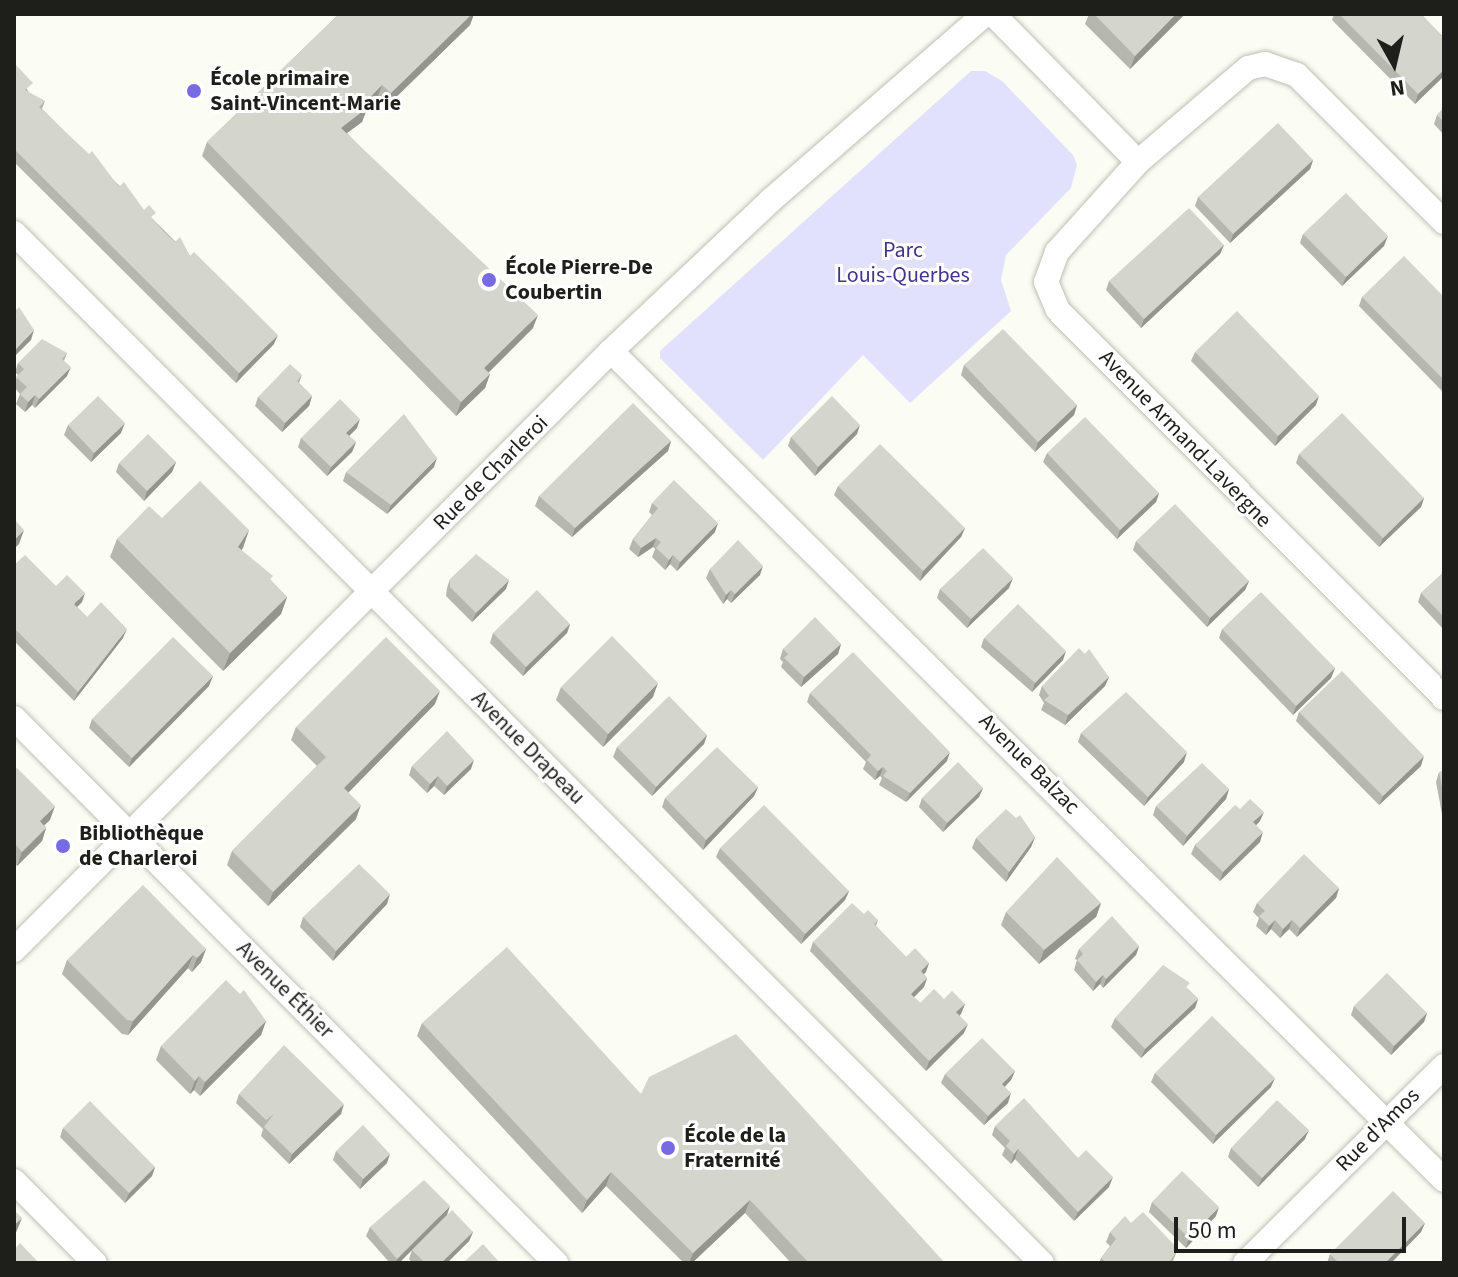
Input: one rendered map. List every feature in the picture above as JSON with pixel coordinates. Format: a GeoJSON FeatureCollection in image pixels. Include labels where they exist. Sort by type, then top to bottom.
{"type":"FeatureCollection","features":[{"type":"Feature","properties":{"kind":"street","name":"Rue de Charleroi"},"geometry":{"type":"LineString","coordinates":[[14,950],[611,351],[770,201],[985,14]]}},
{"type":"Feature","properties":{"kind":"street"},"geometry":{"type":"LineString","coordinates":[[993,14],[1138,162]]}},
{"type":"Feature","properties":{"kind":"street","name":"Avenue Armand-Lavergne"},"geometry":{"type":"LineString","coordinates":[[1444,222],[1283,66],[1248,68],[1138,162],[1057,252],[1048,267],[1050,297],[1444,698]]}},
{"type":"Feature","properties":{"kind":"street","name":"Avenue Drapeau"},"geometry":{"type":"LineString","coordinates":[[14,233],[1042,1263]]}},
{"type":"Feature","properties":{"kind":"street","name":"Avenue Balzac"},"geometry":{"type":"LineString","coordinates":[[611,351],[1444,1180]]}},
{"type":"Feature","properties":{"kind":"street","name":"Avenue Éthier"},"geometry":{"type":"LineString","coordinates":[[14,718],[556,1263]]}},
{"type":"Feature","properties":{"kind":"street","name":"Rue d'Amos"},"geometry":{"type":"LineString","coordinates":[[1245,1263],[1444,1066]]}},
{"type":"Feature","properties":{"kind":"street"},"geometry":{"type":"LineString","coordinates":[[14,1181],[95,1263]]}},
{"type":"Feature","properties":{"kind":"green space","name":"Parc Louis-Querbes"},"geometry":{"type":"Polygon","coordinates":[[[971,71],[985,71],[1002,81],[1073,155],[1077,165],[1071,188],[1006,255],[1001,280],[1011,311],[910,403],[863,355],[763,460],[660,358],[660,351],[971,71]]]}},
{"type":"Feature","properties":{"kind":"building"},"geometry":{"type":"Polygon","coordinates":[[[339,14],[472,14],[391,93],[382,85],[363,104],[367,108],[341,128],[538,315],[484,368],[490,374],[461,402],[207,142],[339,14]]]}},
{"type":"Feature","properties":{"kind":"building"},"geometry":{"type":"Polygon","coordinates":[[[1094,14],[1176,14],[1135,56],[1094,14]]]}},
{"type":"Feature","properties":{"kind":"building"},"geometry":{"type":"Polygon","coordinates":[[[1339,14],[1421,14],[1444,38],[1444,70],[1418,94],[1339,14]]]}},
{"type":"Feature","properties":{"kind":"building"},"geometry":{"type":"Polygon","coordinates":[[[14,63],[33,83],[25,90],[45,101],[39,107],[89,154],[92,151],[119,187],[124,182],[144,210],[149,205],[156,213],[151,217],[164,232],[175,242],[180,237],[190,256],[194,252],[278,335],[239,373],[14,149],[14,63]]]}},
{"type":"Feature","properties":{"kind":"building"},"geometry":{"type":"Polygon","coordinates":[[[1444,108],[1444,122],[1437,115],[1444,108]]]}},
{"type":"Feature","properties":{"kind":"building"},"geometry":{"type":"Polygon","coordinates":[[[1278,123],[1313,160],[1233,234],[1198,197],[1278,123]]]}},
{"type":"Feature","properties":{"kind":"building"},"geometry":{"type":"Polygon","coordinates":[[[1346,193],[1388,236],[1346,277],[1303,234],[1346,193]]]}},
{"type":"Feature","properties":{"kind":"building"},"geometry":{"type":"Polygon","coordinates":[[[1189,208],[1224,245],[1144,319],[1109,281],[1189,208]]]}},
{"type":"Feature","properties":{"kind":"building"},"geometry":{"type":"Polygon","coordinates":[[[1404,256],[1444,297],[1444,380],[1362,297],[1404,256]]]}},
{"type":"Feature","properties":{"kind":"building"},"geometry":{"type":"Polygon","coordinates":[[[19,307],[34,330],[14,351],[14,310],[19,307]]]}},
{"type":"Feature","properties":{"kind":"building"},"geometry":{"type":"Polygon","coordinates":[[[1237,311],[1319,396],[1278,436],[1195,352],[1237,311]]]}},
{"type":"Feature","properties":{"kind":"building"},"geometry":{"type":"Polygon","coordinates":[[[1003,329],[1077,405],[1038,442],[964,365],[1003,329]]]}},
{"type":"Feature","properties":{"kind":"building"},"geometry":{"type":"Polygon","coordinates":[[[42,339],[67,353],[62,359],[71,367],[39,399],[35,395],[28,402],[20,394],[27,387],[16,377],[24,369],[18,363],[42,339]]]}},
{"type":"Feature","properties":{"kind":"building"},"geometry":{"type":"Polygon","coordinates":[[[290,364],[302,375],[297,381],[312,396],[285,423],[258,397],[290,364]]]}},
{"type":"Feature","properties":{"kind":"building"},"geometry":{"type":"Polygon","coordinates":[[[98,396],[125,423],[94,453],[68,425],[98,396]]]}},
{"type":"Feature","properties":{"kind":"building"},"geometry":{"type":"Polygon","coordinates":[[[832,396],[860,425],[818,467],[791,437],[832,396]]]}},
{"type":"Feature","properties":{"kind":"building"},"geometry":{"type":"Polygon","coordinates":[[[340,399],[360,419],[346,433],[356,442],[331,467],[301,438],[340,399]]]}},
{"type":"Feature","properties":{"kind":"building"},"geometry":{"type":"Polygon","coordinates":[[[633,403],[671,441],[575,528],[539,496],[633,403]]]}},
{"type":"Feature","properties":{"kind":"building"},"geometry":{"type":"Polygon","coordinates":[[[1342,413],[1424,498],[1383,538],[1299,454],[1342,413]]]}},
{"type":"Feature","properties":{"kind":"building"},"geometry":{"type":"Polygon","coordinates":[[[404,414],[437,458],[391,505],[346,472],[404,414]]]}},
{"type":"Feature","properties":{"kind":"building"},"geometry":{"type":"Polygon","coordinates":[[[1085,417],[1159,493],[1120,530],[1047,453],[1085,417]]]}},
{"type":"Feature","properties":{"kind":"building"},"geometry":{"type":"Polygon","coordinates":[[[148,434],[176,462],[147,491],[119,463],[148,434]]]}},
{"type":"Feature","properties":{"kind":"building"},"geometry":{"type":"Polygon","coordinates":[[[880,444],[965,528],[923,571],[838,486],[880,444]]]}},
{"type":"Feature","properties":{"kind":"building"},"geometry":{"type":"Polygon","coordinates":[[[674,480],[718,523],[680,562],[673,555],[669,560],[656,548],[661,542],[656,538],[641,548],[633,539],[658,508],[652,503],[674,480]]]}},
{"type":"Feature","properties":{"kind":"building"},"geometry":{"type":"Polygon","coordinates":[[[200,481],[249,530],[238,547],[273,576],[270,579],[287,597],[230,653],[117,539],[149,506],[162,518],[200,481]]]}},
{"type":"Feature","properties":{"kind":"building"},"geometry":{"type":"Polygon","coordinates":[[[1175,504],[1249,581],[1210,618],[1136,541],[1175,504]]]}},
{"type":"Feature","properties":{"kind":"building"},"geometry":{"type":"Polygon","coordinates":[[[14,519],[24,530],[14,540],[14,519]]]}},
{"type":"Feature","properties":{"kind":"building"},"geometry":{"type":"Polygon","coordinates":[[[738,540],[763,566],[735,594],[731,590],[726,595],[710,569],[738,540]]]}},
{"type":"Feature","properties":{"kind":"building"},"geometry":{"type":"Polygon","coordinates":[[[983,548],[1013,578],[971,619],[940,589],[983,548]]]}},
{"type":"Feature","properties":{"kind":"building"},"geometry":{"type":"Polygon","coordinates":[[[476,554],[509,580],[476,613],[450,587],[450,579],[476,554]]]}},
{"type":"Feature","properties":{"kind":"building"},"geometry":{"type":"Polygon","coordinates":[[[25,555],[56,586],[67,575],[85,593],[74,604],[87,617],[101,602],[127,629],[78,692],[14,628],[14,565],[25,555]]]}},
{"type":"Feature","properties":{"kind":"building"},"geometry":{"type":"Polygon","coordinates":[[[1444,572],[1444,617],[1421,593],[1444,572]]]}},
{"type":"Feature","properties":{"kind":"building"},"geometry":{"type":"Polygon","coordinates":[[[537,590],[570,624],[526,667],[493,633],[537,590]]]}},
{"type":"Feature","properties":{"kind":"building"},"geometry":{"type":"Polygon","coordinates":[[[1261,592],[1335,668],[1296,706],[1222,629],[1261,592]]]}},
{"type":"Feature","properties":{"kind":"building"},"geometry":{"type":"Polygon","coordinates":[[[1018,604],[1066,651],[1035,683],[984,638],[1018,604]]]}},
{"type":"Feature","properties":{"kind":"building"},"geometry":{"type":"Polygon","coordinates":[[[815,617],[841,644],[804,677],[784,658],[788,654],[783,649],[815,617]]]}},
{"type":"Feature","properties":{"kind":"building"},"geometry":{"type":"Polygon","coordinates":[[[612,636],[658,683],[608,734],[561,687],[612,636]]]}},
{"type":"Feature","properties":{"kind":"building"},"geometry":{"type":"Polygon","coordinates":[[[173,637],[213,676],[132,758],[92,719],[173,637]]]}},
{"type":"Feature","properties":{"kind":"building"},"geometry":{"type":"Polygon","coordinates":[[[386,637],[440,691],[344,788],[361,805],[273,892],[232,851],[326,757],[296,727],[386,637]]]}},
{"type":"Feature","properties":{"kind":"building"},"geometry":{"type":"Polygon","coordinates":[[[1079,648],[1085,654],[1089,649],[1109,677],[1068,715],[1044,700],[1049,696],[1042,686],[1079,648]]]}},
{"type":"Feature","properties":{"kind":"building"},"geometry":{"type":"Polygon","coordinates":[[[853,652],[950,752],[910,793],[883,776],[887,771],[883,767],[878,771],[867,760],[871,755],[810,693],[853,652]]]}},
{"type":"Feature","properties":{"kind":"building"},"geometry":{"type":"Polygon","coordinates":[[[1342,671],[1424,756],[1383,796],[1299,712],[1342,671]]]}},
{"type":"Feature","properties":{"kind":"building"},"geometry":{"type":"Polygon","coordinates":[[[1126,692],[1187,752],[1148,797],[1081,733],[1126,692]]]}},
{"type":"Feature","properties":{"kind":"building"},"geometry":{"type":"Polygon","coordinates":[[[669,696],[707,735],[656,787],[617,747],[669,696]]]}},
{"type":"Feature","properties":{"kind":"building"},"geometry":{"type":"Polygon","coordinates":[[[447,731],[474,760],[447,786],[438,776],[430,784],[412,766],[447,731]]]}},
{"type":"Feature","properties":{"kind":"building"},"geometry":{"type":"Polygon","coordinates":[[[717,747],[758,787],[706,840],[665,798],[717,747]]]}},
{"type":"Feature","properties":{"kind":"building"},"geometry":{"type":"Polygon","coordinates":[[[958,762],[983,788],[947,823],[922,798],[958,762]]]}},
{"type":"Feature","properties":{"kind":"building"},"geometry":{"type":"Polygon","coordinates":[[[1202,763],[1229,789],[1187,836],[1156,806],[1202,763]]]}},
{"type":"Feature","properties":{"kind":"building"},"geometry":{"type":"Polygon","coordinates":[[[17,768],[55,806],[40,821],[46,828],[22,852],[16,845],[14,847],[14,771],[17,768]]]}},
{"type":"Feature","properties":{"kind":"building"},"geometry":{"type":"Polygon","coordinates":[[[1444,771],[1444,797],[1439,772],[1444,771]]]}},
{"type":"Feature","properties":{"kind":"building"},"geometry":{"type":"Polygon","coordinates":[[[1250,799],[1264,812],[1253,822],[1263,832],[1223,872],[1195,845],[1235,805],[1240,809],[1250,799]]]}},
{"type":"Feature","properties":{"kind":"building"},"geometry":{"type":"Polygon","coordinates":[[[764,805],[849,891],[805,934],[720,848],[764,805]]]}},
{"type":"Feature","properties":{"kind":"building"},"geometry":{"type":"Polygon","coordinates":[[[1006,809],[1016,818],[1020,815],[1035,837],[1009,872],[976,838],[1006,809]]]}},
{"type":"Feature","properties":{"kind":"building"},"geometry":{"type":"Polygon","coordinates":[[[1304,854],[1339,888],[1300,928],[1292,920],[1283,929],[1275,920],[1269,926],[1259,916],[1265,911],[1257,903],[1304,854]]]}},
{"type":"Feature","properties":{"kind":"building"},"geometry":{"type":"Polygon","coordinates":[[[1057,857],[1101,903],[1044,950],[1006,912],[1057,857]]]}},
{"type":"Feature","properties":{"kind":"building"},"geometry":{"type":"Polygon","coordinates":[[[359,864],[390,894],[336,951],[303,917],[359,864]]]}},
{"type":"Feature","properties":{"kind":"building"},"geometry":{"type":"Polygon","coordinates":[[[143,885],[206,949],[197,958],[193,955],[133,1021],[127,1020],[67,960],[143,885]]]}},
{"type":"Feature","properties":{"kind":"building"},"geometry":{"type":"Polygon","coordinates":[[[852,903],[864,914],[868,910],[878,920],[874,924],[906,957],[915,948],[929,963],[921,971],[927,978],[911,994],[920,1003],[934,989],[944,999],[952,991],[965,1004],[956,1012],[968,1024],[929,1061],[813,942],[852,903]]]}},
{"type":"Feature","properties":{"kind":"building"},"geometry":{"type":"Polygon","coordinates":[[[1112,916],[1139,946],[1106,979],[1103,975],[1096,982],[1077,960],[1083,954],[1079,949],[1112,916]]]}},
{"type":"Feature","properties":{"kind":"building"},"geometry":{"type":"Polygon","coordinates":[[[507,947],[641,1094],[649,1077],[736,1034],[945,1263],[809,1263],[750,1200],[693,1253],[611,1172],[587,1200],[422,1023],[507,947]]]}},
{"type":"Feature","properties":{"kind":"building"},"geometry":{"type":"Polygon","coordinates":[[[1163,965],[1190,983],[1186,987],[1198,999],[1145,1049],[1115,1018],[1163,965]]]}},
{"type":"Feature","properties":{"kind":"building"},"geometry":{"type":"Polygon","coordinates":[[[1387,973],[1427,1013],[1394,1046],[1354,1006],[1387,973]]]}},
{"type":"Feature","properties":{"kind":"building"},"geometry":{"type":"Polygon","coordinates":[[[226,980],[240,994],[244,990],[266,1021],[205,1082],[199,1076],[195,1081],[161,1046],[226,980]]]}},
{"type":"Feature","properties":{"kind":"building"},"geometry":{"type":"Polygon","coordinates":[[[1212,1016],[1275,1078],[1216,1135],[1155,1073],[1212,1016]]]}},
{"type":"Feature","properties":{"kind":"building"},"geometry":{"type":"Polygon","coordinates":[[[982,1038],[1015,1071],[1002,1084],[1011,1093],[988,1116],[945,1074],[982,1038]]]}},
{"type":"Feature","properties":{"kind":"building"},"geometry":{"type":"Polygon","coordinates":[[[284,1045],[344,1104],[292,1154],[264,1127],[274,1114],[266,1120],[239,1094],[284,1045]]]}},
{"type":"Feature","properties":{"kind":"building"},"geometry":{"type":"Polygon","coordinates":[[[1024,1098],[1078,1158],[1086,1150],[1113,1177],[1078,1212],[1018,1149],[1014,1154],[1006,1146],[1010,1141],[995,1126],[1024,1098]]]}},
{"type":"Feature","properties":{"kind":"building"},"geometry":{"type":"Polygon","coordinates":[[[1277,1100],[1309,1130],[1262,1178],[1231,1148],[1277,1100]]]}},
{"type":"Feature","properties":{"kind":"building"},"geometry":{"type":"Polygon","coordinates":[[[90,1101],[155,1167],[129,1193],[63,1128],[90,1101]]]}},
{"type":"Feature","properties":{"kind":"building"},"geometry":{"type":"Polygon","coordinates":[[[363,1125],[390,1154],[363,1179],[336,1151],[363,1125]]]}},
{"type":"Feature","properties":{"kind":"building"},"geometry":{"type":"Polygon","coordinates":[[[1182,1171],[1219,1207],[1189,1238],[1152,1202],[1182,1171]]]}},
{"type":"Feature","properties":{"kind":"building"},"geometry":{"type":"Polygon","coordinates":[[[424,1180],[450,1206],[397,1259],[370,1227],[424,1180]]]}},
{"type":"Feature","properties":{"kind":"building"},"geometry":{"type":"Polygon","coordinates":[[[1393,1191],[1425,1223],[1385,1263],[1339,1263],[1330,1254],[1393,1191]]]}},
{"type":"Feature","properties":{"kind":"building"},"geometry":{"type":"Polygon","coordinates":[[[14,1210],[22,1218],[14,1225],[14,1210]]]}},
{"type":"Feature","properties":{"kind":"building"},"geometry":{"type":"Polygon","coordinates":[[[452,1210],[473,1232],[441,1263],[425,1263],[412,1250],[452,1210]]]}},
{"type":"Feature","properties":{"kind":"building"},"geometry":{"type":"Polygon","coordinates":[[[1143,1212],[1178,1249],[1169,1263],[1106,1263],[1101,1258],[1116,1239],[1110,1232],[1125,1216],[1131,1223],[1143,1212]]]}},
{"type":"Feature","properties":{"kind":"building"},"geometry":{"type":"Polygon","coordinates":[[[20,1243],[39,1263],[14,1263],[14,1250],[20,1243]]]}},
{"type":"Feature","properties":{"kind":"building"},"geometry":{"type":"Polygon","coordinates":[[[483,1244],[500,1263],[463,1263],[483,1244]]]}},
{"type":"Feature","properties":{"kind":"place","name":"École primaire Saint-Vincent-Marie"},"geometry":{"type":"Point","coordinates":[194,91]}},
{"type":"Feature","properties":{"kind":"place","name":"École Pierre-De Coubertin"},"geometry":{"type":"Point","coordinates":[489,280]}},
{"type":"Feature","properties":{"kind":"place","name":"Bibliothèque de Charleroi"},"geometry":{"type":"Point","coordinates":[63,846]}},
{"type":"Feature","properties":{"kind":"place","name":"École de la Fraternité"},"geometry":{"type":"Point","coordinates":[668,1148]}}]}
